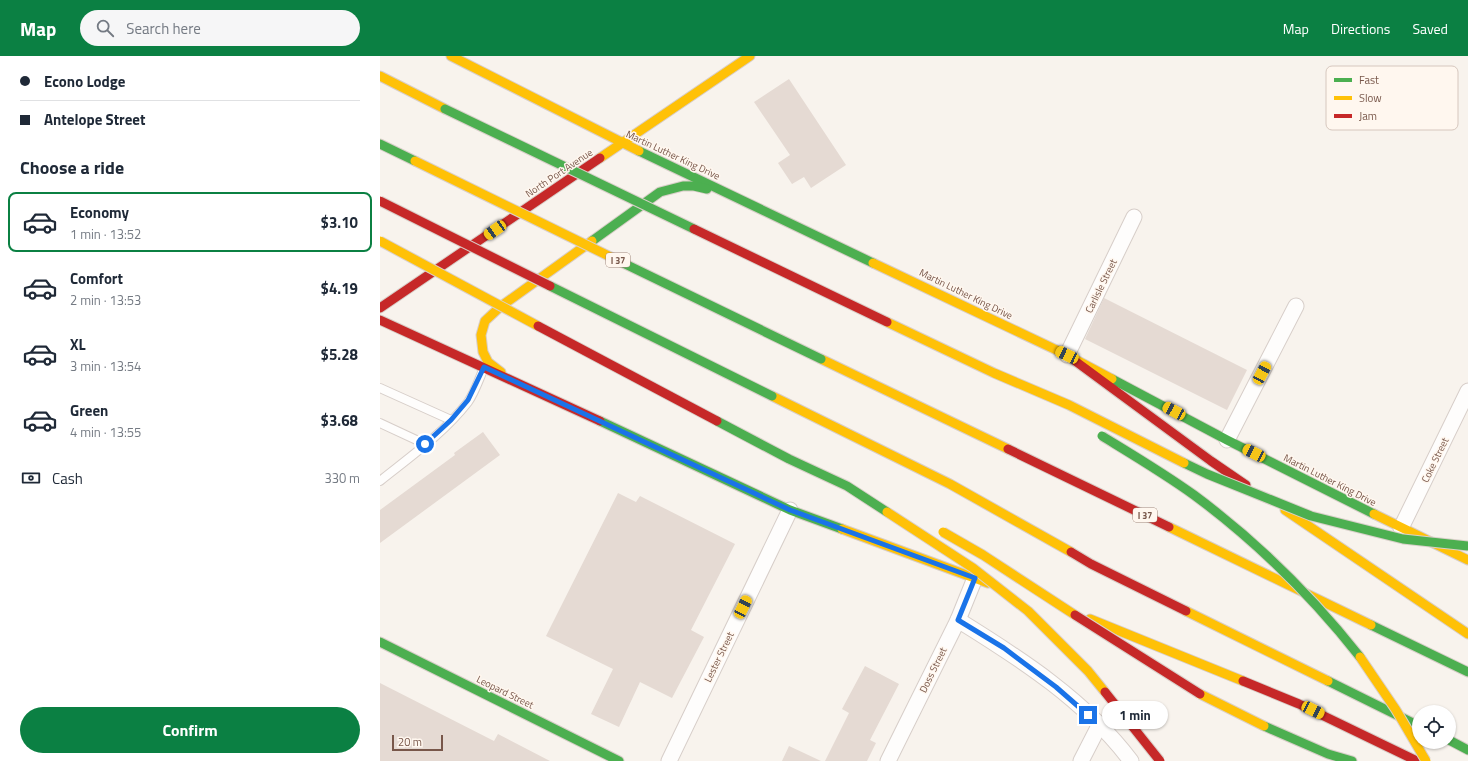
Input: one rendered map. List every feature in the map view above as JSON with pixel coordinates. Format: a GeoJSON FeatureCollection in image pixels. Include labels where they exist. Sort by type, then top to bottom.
{"type":"FeatureCollection","features":[{"type":"Feature","properties":{"kind":"main road","name":"Martin Luther King Drive"},"geometry":{"type":"LineString","coordinates":[[451,56],[622,143],[1067,355],[1227,440],[1401,528],[1468,560]]}},
{"type":"Feature","properties":{"kind":"main road","name":"North Port Avenue"},"geometry":{"type":"LineString","coordinates":[[380,308],[750,56]]}},
{"type":"Feature","properties":{"kind":"main road"},"geometry":{"type":"LineString","coordinates":[[380,76],[445,109],[994,373],[1069,405],[1207,474],[1311,516],[1403,539],[1468,546]]}},
{"type":"Feature","properties":{"kind":"main road"},"geometry":{"type":"LineString","coordinates":[[387,90],[445,109]]}},
{"type":"Feature","properties":{"kind":"main road","name":"I 37"},"geometry":{"type":"LineString","coordinates":[[380,144],[1468,672]]}},
{"type":"Feature","properties":{"kind":"main road"},"geometry":{"type":"LineString","coordinates":[[506,377],[488,362],[483,352],[481,335],[485,321],[500,307],[660,192],[680,185],[697,186],[733,196]]}},
{"type":"Feature","properties":{"kind":"main road"},"geometry":{"type":"LineString","coordinates":[[380,201],[950,484],[1091,564],[1412,722]]}},
{"type":"Feature","properties":{"kind":"main road"},"geometry":{"type":"LineString","coordinates":[[380,241],[789,459],[904,512]]}},
{"type":"Feature","properties":{"kind":"main road"},"geometry":{"type":"LineString","coordinates":[[380,320],[506,377],[790,510],[1019,593]]}},
{"type":"Feature","properties":{"kind":"main road"},"geometry":{"type":"LineString","coordinates":[[1067,355],[1212,461],[1468,634]]}},
{"type":"Feature","properties":{"kind":"main road"},"geometry":{"type":"LineString","coordinates":[[994,373],[1061,412]]}},
{"type":"Feature","properties":{"kind":"main road"},"geometry":{"type":"LineString","coordinates":[[1094,431],[1164,474],[1222,516],[1269,558],[1324,615],[1363,662],[1408,729],[1426,761]]}},
{"type":"Feature","properties":{"kind":"main road"},"geometry":{"type":"LineString","coordinates":[[847,486],[973,568],[1028,611],[1088,671],[1160,761]]}},
{"type":"Feature","properties":{"kind":"main road"},"geometry":{"type":"LineString","coordinates":[[938,529],[983,555],[1112,639],[1199,693],[1264,726],[1328,754],[1352,761]]}},
{"type":"Feature","properties":{"kind":"main road"},"geometry":{"type":"LineString","coordinates":[[1034,598],[1187,657],[1300,704],[1418,761]]}},
{"type":"Feature","properties":{"kind":"main road","name":"Leopard Street"},"geometry":{"type":"LineString","coordinates":[[380,642],[619,761]]}},
{"type":"Feature","properties":{"kind":"main road"},"geometry":{"type":"LineString","coordinates":[[1456,744],[1468,750]]}},
{"type":"Feature","properties":{"kind":"street","name":"Carlisle Street"},"geometry":{"type":"LineString","coordinates":[[1067,355],[1134,217]]}},
{"type":"Feature","properties":{"kind":"street"},"geometry":{"type":"LineString","coordinates":[[1227,440],[1296,306]]}},
{"type":"Feature","properties":{"kind":"street","name":"Coke Street"},"geometry":{"type":"LineString","coordinates":[[1401,528],[1468,391]]}},
{"type":"Feature","properties":{"kind":"street","name":"Lester Street"},"geometry":{"type":"LineString","coordinates":[[669,761],[790,510]]}},
{"type":"Feature","properties":{"kind":"street","name":"Doss Street"},"geometry":{"type":"LineString","coordinates":[[888,761],[958,620],[975,578]]}},
{"type":"Feature","properties":{"kind":"street"},"geometry":{"type":"LineString","coordinates":[[958,620],[1004,648],[1056,687],[1100,724],[1131,761]]}},
{"type":"Feature","properties":{"kind":"street"},"geometry":{"type":"LineString","coordinates":[[1082,761],[1100,724]]}},
{"type":"Feature","properties":{"kind":"lane"},"geometry":{"type":"LineString","coordinates":[[380,481],[425,444],[451,420],[468,400],[484,367]]}},
{"type":"Feature","properties":{"kind":"lane"},"geometry":{"type":"LineString","coordinates":[[380,388],[451,420]]}},
{"type":"Feature","properties":{"kind":"lane"},"geometry":{"type":"LineString","coordinates":[[380,423],[425,444]]}},
{"type":"Feature","properties":{"kind":"building"},"geometry":{"type":"Polygon","coordinates":[[[789,79],[846,165],[811,188],[804,177],[792,184],[778,163],[790,155],[754,102],[789,79]]]}},
{"type":"Feature","properties":{"kind":"building"},"geometry":{"type":"Polygon","coordinates":[[[1104,298],[1247,370],[1227,410],[1085,339],[1104,298]]]}},
{"type":"Feature","properties":{"kind":"building"},"geometry":{"type":"Polygon","coordinates":[[[483,432],[500,455],[380,543],[380,510],[455,455],[454,453],[483,432]]]}},
{"type":"Feature","properties":{"kind":"building"},"geometry":{"type":"Polygon","coordinates":[[[618,493],[636,502],[640,496],[735,544],[691,630],[704,637],[672,698],[640,682],[619,727],[591,714],[613,669],[546,636],[618,493]]]}},
{"type":"Feature","properties":{"kind":"building"},"geometry":{"type":"Polygon","coordinates":[[[865,666],[899,684],[870,740],[876,743],[867,761],[825,761],[849,713],[842,709],[865,666]]]}},
{"type":"Feature","properties":{"kind":"building"},"geometry":{"type":"Polygon","coordinates":[[[380,683],[494,741],[498,734],[550,761],[380,761],[380,683]]]}},
{"type":"Feature","properties":{"kind":"building"},"geometry":{"type":"Polygon","coordinates":[[[789,746],[821,761],[782,761],[789,746]]]}},
{"type":"Feature","properties":{"kind":"traffic: fast"},"geometry":{"type":"LineString","coordinates":[[445,109],[694,229]]}},
{"type":"Feature","properties":{"kind":"traffic: fast"},"geometry":{"type":"LineString","coordinates":[[380,144],[415,161]]}},
{"type":"Feature","properties":{"kind":"traffic: fast"},"geometry":{"type":"LineString","coordinates":[[639,151],[873,263]]}},
{"type":"Feature","properties":{"kind":"traffic: fast"},"geometry":{"type":"LineString","coordinates":[[592,241],[660,192],[683,186],[694,186],[707,189]]}},
{"type":"Feature","properties":{"kind":"traffic: fast"},"geometry":{"type":"LineString","coordinates":[[621,262],[821,359]]}},
{"type":"Feature","properties":{"kind":"traffic: fast"},"geometry":{"type":"LineString","coordinates":[[550,286],[772,396]]}},
{"type":"Feature","properties":{"kind":"traffic: fast"},"geometry":{"type":"LineString","coordinates":[[1112,379],[1227,440],[1374,514]]}},
{"type":"Feature","properties":{"kind":"traffic: fast"},"geometry":{"type":"LineString","coordinates":[[600,421],[790,510],[842,529]]}},
{"type":"Feature","properties":{"kind":"traffic: fast"},"geometry":{"type":"LineString","coordinates":[[717,421],[789,459],[847,486],[887,512]]}},
{"type":"Feature","properties":{"kind":"traffic: fast"},"geometry":{"type":"LineString","coordinates":[[1102,436],[1183,487],[1239,531],[1303,591],[1323,612],[1360,657]]}},
{"type":"Feature","properties":{"kind":"traffic: fast"},"geometry":{"type":"LineString","coordinates":[[1184,463],[1207,474],[1311,516],[1403,539],[1468,546]]}},
{"type":"Feature","properties":{"kind":"traffic: fast"},"geometry":{"type":"LineString","coordinates":[[1371,625],[1468,672]]}},
{"type":"Feature","properties":{"kind":"traffic: fast"},"geometry":{"type":"LineString","coordinates":[[380,642],[619,761]]}},
{"type":"Feature","properties":{"kind":"traffic: fast"},"geometry":{"type":"LineString","coordinates":[[1328,681],[1412,723]]}},
{"type":"Feature","properties":{"kind":"traffic: fast"},"geometry":{"type":"LineString","coordinates":[[1264,726],[1328,754],[1352,761]]}},
{"type":"Feature","properties":{"kind":"traffic: fast"},"geometry":{"type":"LineString","coordinates":[[1456,744],[1468,750]]}},
{"type":"Feature","properties":{"kind":"traffic: slow"},"geometry":{"type":"LineString","coordinates":[[451,56],[639,151]]}},
{"type":"Feature","properties":{"kind":"traffic: slow"},"geometry":{"type":"LineString","coordinates":[[600,158],[750,56]]}},
{"type":"Feature","properties":{"kind":"traffic: slow"},"geometry":{"type":"LineString","coordinates":[[380,76],[445,109]]}},
{"type":"Feature","properties":{"kind":"traffic: slow"},"geometry":{"type":"LineString","coordinates":[[415,161],[621,262]]}},
{"type":"Feature","properties":{"kind":"traffic: slow"},"geometry":{"type":"LineString","coordinates":[[380,241],[538,326]]}},
{"type":"Feature","properties":{"kind":"traffic: slow"},"geometry":{"type":"LineString","coordinates":[[501,372],[488,362],[483,352],[481,335],[485,321],[500,307],[592,241]]}},
{"type":"Feature","properties":{"kind":"traffic: slow"},"geometry":{"type":"LineString","coordinates":[[873,263],[1067,355],[1112,379]]}},
{"type":"Feature","properties":{"kind":"traffic: slow"},"geometry":{"type":"LineString","coordinates":[[887,322],[994,373],[1069,405],[1184,463]]}},
{"type":"Feature","properties":{"kind":"traffic: slow"},"geometry":{"type":"LineString","coordinates":[[821,359],[1008,449]]}},
{"type":"Feature","properties":{"kind":"traffic: slow"},"geometry":{"type":"LineString","coordinates":[[772,396],[950,484],[1071,552]]}},
{"type":"Feature","properties":{"kind":"traffic: slow"},"geometry":{"type":"LineString","coordinates":[[1285,510],[1468,634]]}},
{"type":"Feature","properties":{"kind":"traffic: slow"},"geometry":{"type":"LineString","coordinates":[[887,512],[973,568],[1028,611],[1088,671],[1105,692]]}},
{"type":"Feature","properties":{"kind":"traffic: slow"},"geometry":{"type":"LineString","coordinates":[[1374,514],[1468,560]]}},
{"type":"Feature","properties":{"kind":"traffic: slow"},"geometry":{"type":"LineString","coordinates":[[1169,527],[1371,625]]}},
{"type":"Feature","properties":{"kind":"traffic: slow"},"geometry":{"type":"LineString","coordinates":[[842,529],[988,583]]}},
{"type":"Feature","properties":{"kind":"traffic: slow"},"geometry":{"type":"LineString","coordinates":[[943,532],[983,555],[1075,615]]}},
{"type":"Feature","properties":{"kind":"traffic: slow"},"geometry":{"type":"LineString","coordinates":[[1186,611],[1328,681]]}},
{"type":"Feature","properties":{"kind":"traffic: slow"},"geometry":{"type":"LineString","coordinates":[[1090,619],[1243,681]]}},
{"type":"Feature","properties":{"kind":"traffic: slow"},"geometry":{"type":"LineString","coordinates":[[1360,657],[1396,710],[1426,761]]}},
{"type":"Feature","properties":{"kind":"traffic: slow"},"geometry":{"type":"LineString","coordinates":[[1200,694],[1264,726]]}},
{"type":"Feature","properties":{"kind":"traffic: jam"},"geometry":{"type":"LineString","coordinates":[[380,308],[600,158]]}},
{"type":"Feature","properties":{"kind":"traffic: jam"},"geometry":{"type":"LineString","coordinates":[[380,201],[550,286]]}},
{"type":"Feature","properties":{"kind":"traffic: jam"},"geometry":{"type":"LineString","coordinates":[[694,229],[887,322]]}},
{"type":"Feature","properties":{"kind":"traffic: jam"},"geometry":{"type":"LineString","coordinates":[[380,320],[600,421]]}},
{"type":"Feature","properties":{"kind":"traffic: jam"},"geometry":{"type":"LineString","coordinates":[[538,326],[717,421]]}},
{"type":"Feature","properties":{"kind":"traffic: jam"},"geometry":{"type":"LineString","coordinates":[[1067,355],[1246,485]]}},
{"type":"Feature","properties":{"kind":"traffic: jam"},"geometry":{"type":"LineString","coordinates":[[1008,449],[1169,527]]}},
{"type":"Feature","properties":{"kind":"traffic: jam"},"geometry":{"type":"LineString","coordinates":[[1071,552],[1091,564],[1186,611]]}},
{"type":"Feature","properties":{"kind":"traffic: jam"},"geometry":{"type":"LineString","coordinates":[[1075,615],[1200,694]]}},
{"type":"Feature","properties":{"kind":"traffic: jam"},"geometry":{"type":"LineString","coordinates":[[1243,681],[1299,704],[1417,761]]}},
{"type":"Feature","properties":{"kind":"traffic: jam"},"geometry":{"type":"LineString","coordinates":[[1105,692],[1160,761]]}},
{"type":"Feature","properties":{"kind":"route"},"geometry":{"type":"LineString","coordinates":[[425,444],[451,420],[468,400],[484,367],[790,510],[975,578],[958,620],[1004,648],[1056,687],[1088,715]]}}]}
